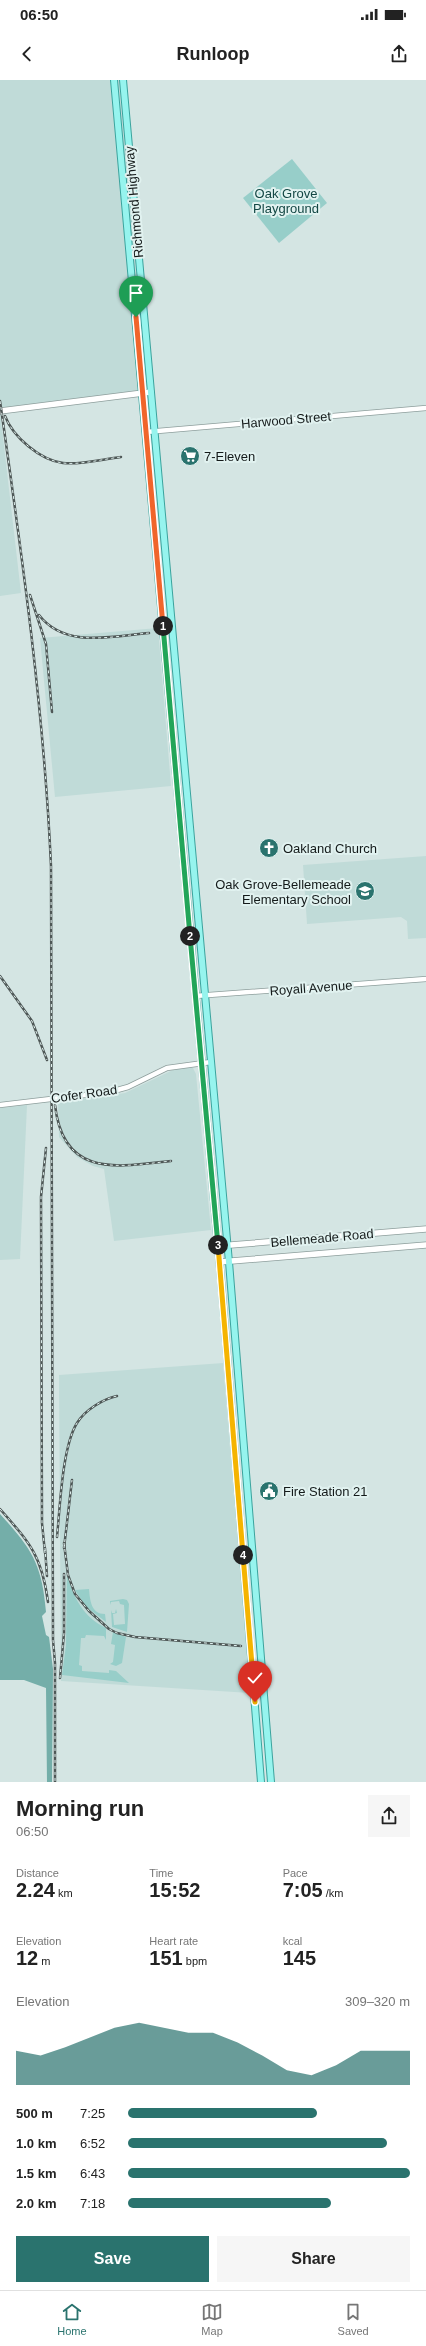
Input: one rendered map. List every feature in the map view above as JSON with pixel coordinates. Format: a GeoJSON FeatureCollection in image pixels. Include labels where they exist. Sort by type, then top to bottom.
{"type":"FeatureCollection","features":[{"type":"Feature","properties":{"kind":"main road","name":"Richmond Highway"},"geometry":{"type":"LineString","coordinates":[[114,80],[218,1246],[262,1782]]}},
{"type":"Feature","properties":{"kind":"main road","name":"Richmond Highway"},"geometry":{"type":"LineString","coordinates":[[123,80],[229,1262],[271,1782]]}},
{"type":"Feature","properties":{"kind":"main road"},"geometry":{"type":"LineString","coordinates":[[0,411],[151,392]]}},
{"type":"Feature","properties":{"kind":"main road","name":"Bellemeade Road"},"geometry":{"type":"LineString","coordinates":[[218,1246],[426,1229]]}},
{"type":"Feature","properties":{"kind":"main road","name":"Bellemeade Road"},"geometry":{"type":"LineString","coordinates":[[219,1262],[426,1245]]}},
{"type":"Feature","properties":{"kind":"street","name":"Harwood Street"},"geometry":{"type":"LineString","coordinates":[[146,432],[426,408]]}},
{"type":"Feature","properties":{"kind":"street","name":"Royall Avenue"},"geometry":{"type":"LineString","coordinates":[[195,996],[426,980]]}},
{"type":"Feature","properties":{"kind":"street","name":"Cofer Road"},"geometry":{"type":"LineString","coordinates":[[0,1105],[110,1092],[128,1087],[167,1068],[201,1062],[211,1062]]}},
{"type":"Feature","properties":{"kind":"shaded area"},"geometry":{"type":"Polygon","coordinates":[[[0,80],[119,80],[147,393],[0,411],[0,80]]]}},
{"type":"Feature","properties":{"kind":"shaded area"},"geometry":{"type":"Polygon","coordinates":[[[0,411],[21,593],[0,596],[0,411]]]}},
{"type":"Feature","properties":{"kind":"shaded area"},"geometry":{"type":"Polygon","coordinates":[[[158,628],[171,786],[55,797],[40,638],[158,628]]]}},
{"type":"Feature","properties":{"kind":"shaded area","name":"Oak Grove-Bellemeade Elementary School"},"geometry":{"type":"Polygon","coordinates":[[[426,856],[426,938],[408,939],[407,921],[401,917],[307,924],[303,865],[426,856]]]}},
{"type":"Feature","properties":{"kind":"shaded area"},"geometry":{"type":"Polygon","coordinates":[[[193,1068],[196,1074],[211,1230],[114,1241],[104,1169],[93,1166],[77,1157],[59,1137],[58,1102],[125,1093],[175,1069],[193,1068]]]}},
{"type":"Feature","properties":{"kind":"shaded area"},"geometry":{"type":"Polygon","coordinates":[[[27,1105],[20,1259],[0,1260],[0,1108],[27,1105]]]}},
{"type":"Feature","properties":{"kind":"shaded area"},"geometry":{"type":"Polygon","coordinates":[[[223,1363],[250,1693],[61,1681],[59,1375],[223,1363]]]}},
{"type":"Feature","properties":{"kind":"shaded area"},"geometry":{"type":"Polygon","coordinates":[[[0,1514],[28,1548],[34,1558],[42,1581],[46,1612],[42,1616],[46,1635],[49,1637],[53,1669],[52,1782],[47,1782],[46,1688],[24,1680],[0,1680],[0,1514]]]}},
{"type":"Feature","properties":{"kind":"green space","name":"Oak Grove Playground"},"geometry":{"type":"Polygon","coordinates":[[[292,159],[327,203],[279,243],[243,198],[292,159]]]}},
{"type":"Feature","properties":{"kind":"green space"},"geometry":{"type":"Polygon","coordinates":[[[67,1575],[80,1606],[98,1624],[106,1628],[106,1640],[104,1636],[86,1635],[85,1638],[81,1638],[79,1665],[82,1666],[82,1671],[109,1673],[109,1670],[116,1671],[129,1683],[62,1675],[66,1645],[67,1575]]]}},
{"type":"Feature","properties":{"kind":"green space"},"geometry":{"type":"Polygon","coordinates":[[[89,1589],[92,1606],[97,1612],[105,1614],[106,1622],[85,1606],[75,1590],[89,1589]]]}},
{"type":"Feature","properties":{"kind":"green space"},"geometry":{"type":"Polygon","coordinates":[[[123,1599],[127,1600],[129,1604],[127,1632],[112,1627],[111,1610],[112,1613],[115,1613],[116,1609],[117,1613],[113,1614],[114,1625],[125,1624],[124,1605],[120,1604],[119,1601],[111,1602],[110,1605],[110,1601],[123,1599]]]}},
{"type":"Feature","properties":{"kind":"green space"},"geometry":{"type":"Polygon","coordinates":[[[113,1632],[126,1637],[122,1663],[116,1666],[110,1664],[113,1662],[115,1645],[111,1644],[113,1632]]]}},
{"type":"Feature","properties":{"kind":"railway"},"geometry":{"type":"LineString","coordinates":[[0,401],[38,691],[48,808],[51,866],[53,1640],[55,1663],[55,1782]]}},
{"type":"Feature","properties":{"kind":"railway"},"geometry":{"type":"LineString","coordinates":[[5,416],[14,432],[28,446],[54,461],[63,463],[77,463],[121,457]]}},
{"type":"Feature","properties":{"kind":"railway"},"geometry":{"type":"LineString","coordinates":[[30,595],[46,644],[52,712]]}},
{"type":"Feature","properties":{"kind":"railway"},"geometry":{"type":"LineString","coordinates":[[39,615],[50,626],[62,633],[76,636],[105,638],[149,633]]}},
{"type":"Feature","properties":{"kind":"railway"},"geometry":{"type":"LineString","coordinates":[[0,976],[32,1021],[47,1060]]}},
{"type":"Feature","properties":{"kind":"railway"},"geometry":{"type":"LineString","coordinates":[[55,1105],[60,1129],[69,1145],[81,1156],[96,1163],[113,1165],[131,1165],[171,1161]]}},
{"type":"Feature","properties":{"kind":"railway"},"geometry":{"type":"LineString","coordinates":[[45,1553],[42,1523],[41,1197],[46,1148]]}},
{"type":"Feature","properties":{"kind":"railway"},"geometry":{"type":"LineString","coordinates":[[57,1537],[62,1478],[72,1434],[80,1418],[89,1410],[100,1402],[117,1396]]}},
{"type":"Feature","properties":{"kind":"railway"},"geometry":{"type":"LineString","coordinates":[[64,1548],[72,1480]]}},
{"type":"Feature","properties":{"kind":"railway"},"geometry":{"type":"LineString","coordinates":[[0,1509],[27,1541],[33,1551],[42,1573],[48,1602]]}},
{"type":"Feature","properties":{"kind":"railway"},"geometry":{"type":"LineString","coordinates":[[64,1543],[68,1575],[75,1594],[89,1611],[109,1629],[117,1633],[135,1637],[241,1646]]}},
{"type":"Feature","properties":{"kind":"railway"},"geometry":{"type":"LineString","coordinates":[[45,1548],[47,1576]]}},
{"type":"Feature","properties":{"kind":"railway"},"geometry":{"type":"LineString","coordinates":[[60,1678],[64,1633],[64,1574]]}},
{"type":"Feature","properties":{"kind":"place","name":"7-Eleven"},"geometry":{"type":"Point","coordinates":[190,456]}},
{"type":"Feature","properties":{"kind":"place","name":"Oakland Church"},"geometry":{"type":"Point","coordinates":[269,848]}},
{"type":"Feature","properties":{"kind":"place","name":"Oak Grove-Bellemeade Elementary School"},"geometry":{"type":"Point","coordinates":[365,891]}},
{"type":"Feature","properties":{"kind":"place","name":"Fire Station 21"},"geometry":{"type":"Point","coordinates":[269,1491]}},
{"type":"Feature","properties":{"kind":"route"},"geometry":{"type":"LineString","coordinates":[[136,317],[221,1280],[255,1702]]}}]}
